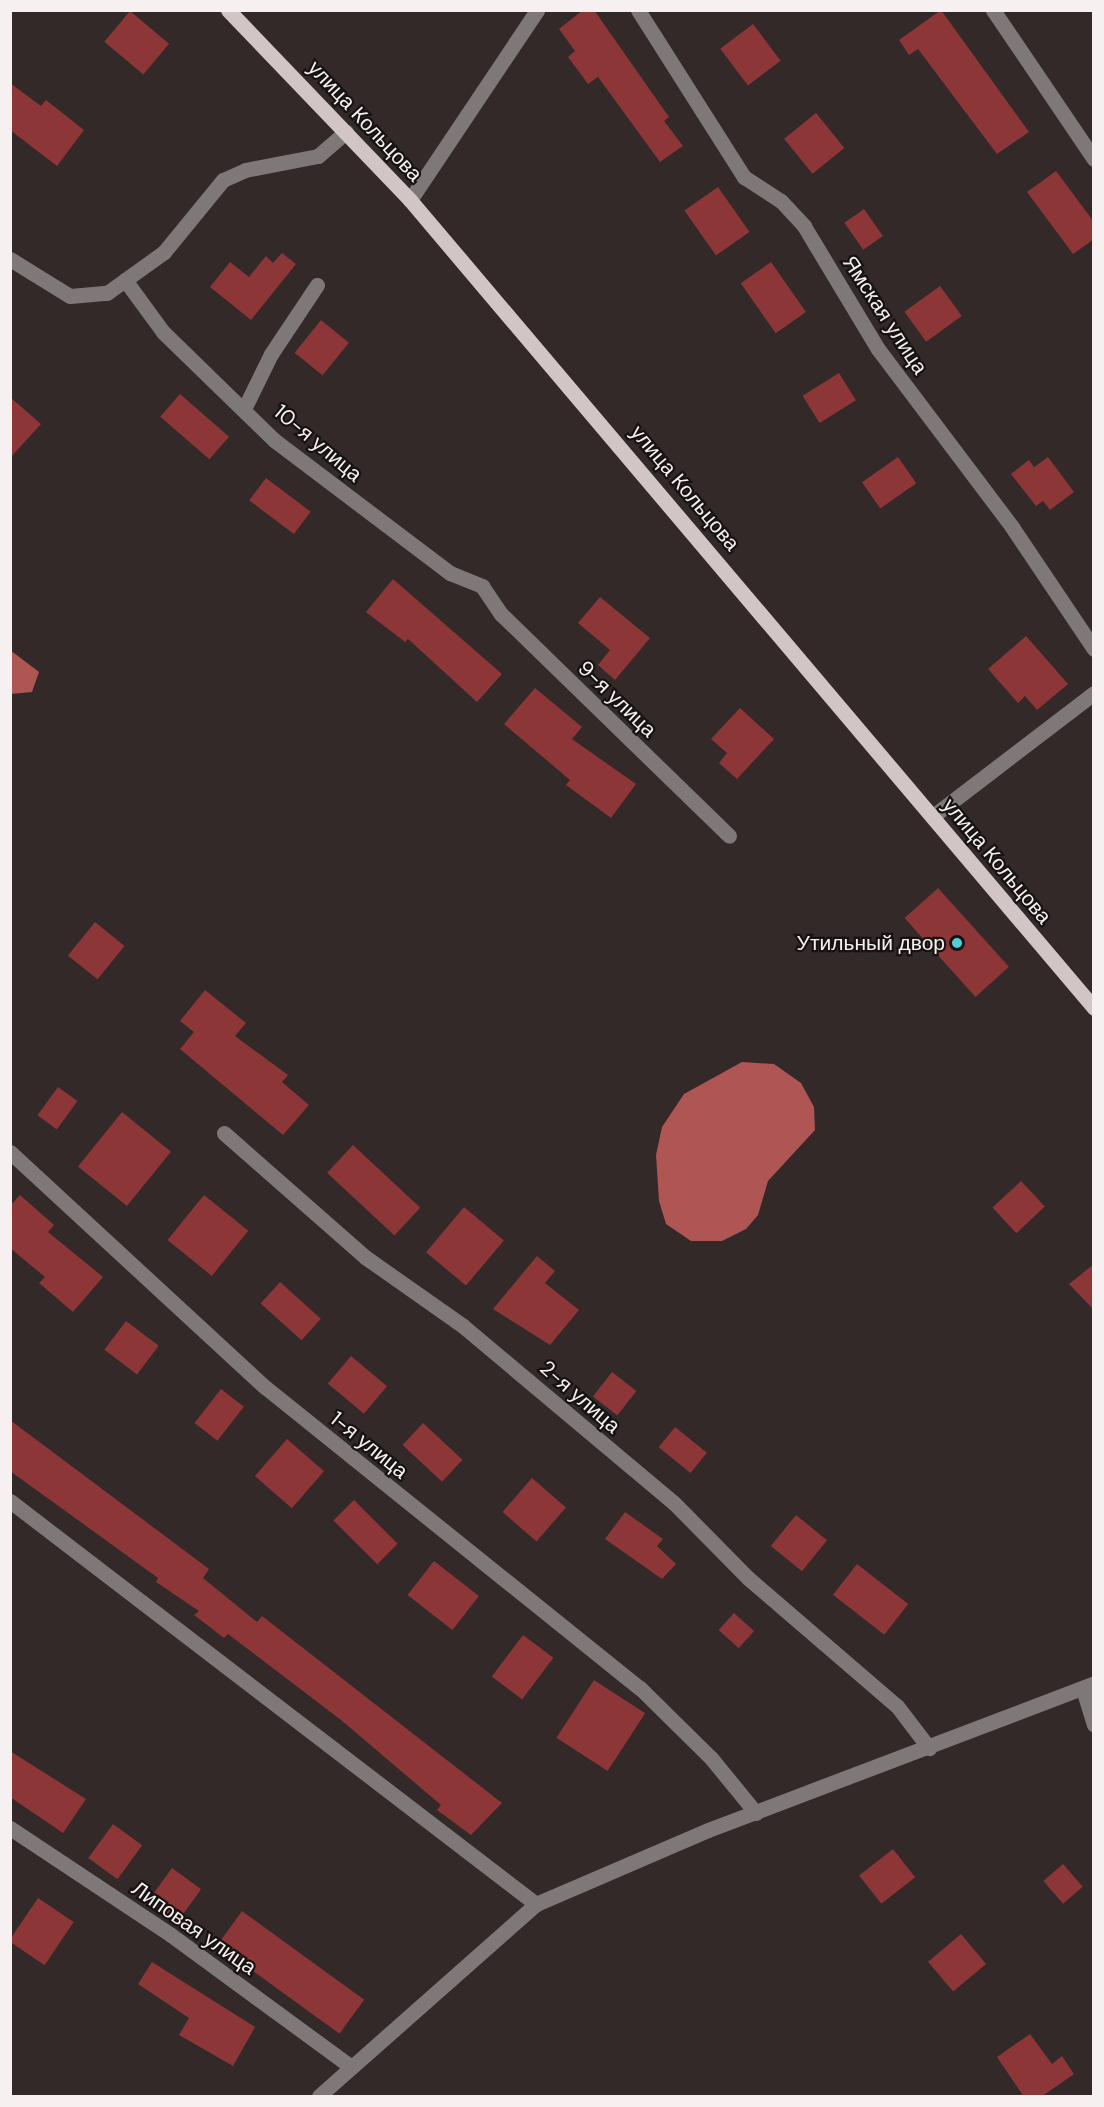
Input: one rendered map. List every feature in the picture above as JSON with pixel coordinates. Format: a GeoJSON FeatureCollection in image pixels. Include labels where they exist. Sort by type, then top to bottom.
{"type":"FeatureCollection","features":[{"type":"Feature","properties":{"kind":"main road","name":"улица Кольцова"},"geometry":{"type":"LineString","coordinates":[[228,10],[410,200],[1094,1008]]}},
{"type":"Feature","properties":{"kind":"street"},"geometry":{"type":"LineString","coordinates":[[410,200],[537,10]]}},
{"type":"Feature","properties":{"kind":"street","name":"Ямская улица"},"geometry":{"type":"LineString","coordinates":[[638,10],[744,177],[782,201],[804,226],[878,349],[1012,527],[1094,649]]}},
{"type":"Feature","properties":{"kind":"street"},"geometry":{"type":"LineString","coordinates":[[993,10],[1094,159]]}},
{"type":"Feature","properties":{"kind":"street"},"geometry":{"type":"LineString","coordinates":[[10,259],[70,296],[107,293],[164,252],[223,180],[245,170],[318,156],[346,132]]}},
{"type":"Feature","properties":{"kind":"street","name":"10-я улица"},"geometry":{"type":"LineString","coordinates":[[125,280],[163,332],[245,407],[274,440],[450,573],[482,586]]}},
{"type":"Feature","properties":{"kind":"street"},"geometry":{"type":"LineString","coordinates":[[245,407],[317,285]]}},
{"type":"Feature","properties":{"kind":"street","name":"9-я улица"},"geometry":{"type":"LineString","coordinates":[[482,586],[501,614],[729,836]]}},
{"type":"Feature","properties":{"kind":"street"},"geometry":{"type":"LineString","coordinates":[[933,816],[1094,693]]}},
{"type":"Feature","properties":{"kind":"street","name":"2-я улица"},"geometry":{"type":"LineString","coordinates":[[224,1133],[365,1257],[463,1326],[674,1503],[748,1578],[897,1706],[929,1748]]}},
{"type":"Feature","properties":{"kind":"street","name":"1-я улица"},"geometry":{"type":"LineString","coordinates":[[10,1152],[265,1387],[640,1688],[711,1758],[756,1813]]}},
{"type":"Feature","properties":{"kind":"street"},"geometry":{"type":"LineString","coordinates":[[10,1501],[536,1904]]}},
{"type":"Feature","properties":{"kind":"street"},"geometry":{"type":"LineString","coordinates":[[319,2097],[350,2067],[536,1904],[756,1813],[1088,1686],[1094,1724]]}},
{"type":"Feature","properties":{"kind":"street","name":"Липовая улица"},"geometry":{"type":"LineString","coordinates":[[10,1828],[171,1935],[350,2067]]}},
{"type":"Feature","properties":{"kind":"shaded area"},"geometry":{"type":"Polygon","coordinates":[[[10,650],[39,672],[32,692],[11,694],[10,650]]]}},
{"type":"Feature","properties":{"kind":"shaded area"},"geometry":{"type":"Polygon","coordinates":[[[742,1062],[774,1064],[801,1083],[814,1107],[815,1130],[768,1181],[758,1215],[746,1229],[722,1241],[691,1241],[666,1224],[659,1201],[656,1155],[662,1127],[684,1094],[742,1062]]]}},
{"type":"Feature","properties":{"kind":"building"},"geometry":{"type":"Polygon","coordinates":[[[583,10],[594,10],[669,117],[664,121],[683,146],[660,162],[598,77],[588,84],[568,57],[575,51],[559,29],[583,10]]]}},
{"type":"Feature","properties":{"kind":"building"},"geometry":{"type":"Polygon","coordinates":[[[941,10],[1029,132],[997,154],[918,49],[909,55],[899,40],[941,10]]]}},
{"type":"Feature","properties":{"kind":"building"},"geometry":{"type":"Polygon","coordinates":[[[130,11],[169,44],[143,74],[104,42],[130,11]]]}},
{"type":"Feature","properties":{"kind":"building"},"geometry":{"type":"Polygon","coordinates":[[[753,24],[781,61],[748,85],[720,49],[753,24]]]}},
{"type":"Feature","properties":{"kind":"building"},"geometry":{"type":"Polygon","coordinates":[[[10,83],[41,106],[46,100],[84,130],[57,166],[10,130],[10,83]]]}},
{"type":"Feature","properties":{"kind":"building"},"geometry":{"type":"Polygon","coordinates":[[[816,113],[844,148],[812,174],[784,139],[816,113]]]}},
{"type":"Feature","properties":{"kind":"building"},"geometry":{"type":"Polygon","coordinates":[[[1056,171],[1094,222],[1094,239],[1073,254],[1027,192],[1056,171]]]}},
{"type":"Feature","properties":{"kind":"building"},"geometry":{"type":"Polygon","coordinates":[[[718,187],[750,232],[716,256],[684,211],[718,187]]]}},
{"type":"Feature","properties":{"kind":"building"},"geometry":{"type":"Polygon","coordinates":[[[864,209],[883,236],[863,250],[844,223],[864,209]]]}},
{"type":"Feature","properties":{"kind":"building"},"geometry":{"type":"Polygon","coordinates":[[[282,253],[296,264],[251,320],[210,287],[230,262],[249,277],[266,256],[273,263],[282,253]]]}},
{"type":"Feature","properties":{"kind":"building"},"geometry":{"type":"Polygon","coordinates":[[[771,262],[806,312],[776,333],[741,283],[771,262]]]}},
{"type":"Feature","properties":{"kind":"building"},"geometry":{"type":"Polygon","coordinates":[[[940,286],[962,316],[926,342],[904,312],[940,286]]]}},
{"type":"Feature","properties":{"kind":"building"},"geometry":{"type":"Polygon","coordinates":[[[321,320],[349,343],[323,375],[295,353],[321,320]]]}},
{"type":"Feature","properties":{"kind":"building"},"geometry":{"type":"Polygon","coordinates":[[[839,373],[856,400],[819,423],[803,396],[839,373]]]}},
{"type":"Feature","properties":{"kind":"building"},"geometry":{"type":"Polygon","coordinates":[[[180,394],[229,437],[209,459],[160,417],[180,394]]]}},
{"type":"Feature","properties":{"kind":"building"},"geometry":{"type":"Polygon","coordinates":[[[10,397],[41,424],[10,458],[10,397]]]}},
{"type":"Feature","properties":{"kind":"building"},"geometry":{"type":"Polygon","coordinates":[[[898,457],[916,483],[880,508],[862,482],[898,457]]]}},
{"type":"Feature","properties":{"kind":"building"},"geometry":{"type":"Polygon","coordinates":[[[1048,457],[1074,492],[1050,510],[1043,501],[1036,506],[1011,474],[1029,460],[1034,467],[1048,457]]]}},
{"type":"Feature","properties":{"kind":"building"},"geometry":{"type":"Polygon","coordinates":[[[266,478],[311,512],[294,534],[249,500],[266,478]]]}},
{"type":"Feature","properties":{"kind":"building"},"geometry":{"type":"Polygon","coordinates":[[[393,579],[502,674],[477,702],[408,639],[405,642],[366,612],[393,579]]]}},
{"type":"Feature","properties":{"kind":"building"},"geometry":{"type":"Polygon","coordinates":[[[600,597],[650,638],[615,680],[598,665],[610,650],[578,623],[600,597]]]}},
{"type":"Feature","properties":{"kind":"building"},"geometry":{"type":"Polygon","coordinates":[[[1026,636],[1068,684],[1037,710],[1025,696],[1018,703],[988,669],[1026,636]]]}},
{"type":"Feature","properties":{"kind":"building"},"geometry":{"type":"Polygon","coordinates":[[[535,688],[582,727],[572,739],[636,784],[611,818],[566,785],[570,780],[504,724],[535,688]]]}},
{"type":"Feature","properties":{"kind":"building"},"geometry":{"type":"Polygon","coordinates":[[[740,708],[774,739],[737,779],[719,763],[727,753],[711,739],[740,708]]]}},
{"type":"Feature","properties":{"kind":"building","name":"Утильный двор"},"geometry":{"type":"Polygon","coordinates":[[[938,888],[1009,967],[975,997],[905,918],[938,888]]]}},
{"type":"Feature","properties":{"kind":"building"},"geometry":{"type":"Polygon","coordinates":[[[95,922],[125,946],[97,979],[68,955],[95,922]]]}},
{"type":"Feature","properties":{"kind":"building"},"geometry":{"type":"Polygon","coordinates":[[[205,990],[246,1023],[235,1036],[288,1075],[282,1082],[309,1105],[283,1135],[180,1049],[194,1032],[180,1021],[205,990]]]}},
{"type":"Feature","properties":{"kind":"building"},"geometry":{"type":"Polygon","coordinates":[[[58,1087],[77,1101],[57,1129],[37,1115],[58,1087]]]}},
{"type":"Feature","properties":{"kind":"building"},"geometry":{"type":"Polygon","coordinates":[[[122,1112],[171,1152],[127,1206],[78,1166],[122,1112]]]}},
{"type":"Feature","properties":{"kind":"building"},"geometry":{"type":"Polygon","coordinates":[[[353,1145],[420,1208],[394,1236],[327,1173],[353,1145]]]}},
{"type":"Feature","properties":{"kind":"building"},"geometry":{"type":"Polygon","coordinates":[[[1021,1181],[1045,1207],[1016,1233],[992,1208],[1021,1181]]]}},
{"type":"Feature","properties":{"kind":"building"},"geometry":{"type":"Polygon","coordinates":[[[20,1195],[54,1225],[48,1232],[103,1277],[73,1312],[39,1283],[45,1277],[10,1248],[10,1206],[20,1195]]]}},
{"type":"Feature","properties":{"kind":"building"},"geometry":{"type":"Polygon","coordinates":[[[204,1195],[248,1231],[212,1276],[167,1240],[204,1195]]]}},
{"type":"Feature","properties":{"kind":"building"},"geometry":{"type":"Polygon","coordinates":[[[464,1207],[504,1240],[466,1286],[426,1252],[464,1207]]]}},
{"type":"Feature","properties":{"kind":"building"},"geometry":{"type":"Polygon","coordinates":[[[537,1256],[555,1271],[545,1283],[579,1310],[550,1345],[493,1309],[537,1256]]]}},
{"type":"Feature","properties":{"kind":"building"},"geometry":{"type":"Polygon","coordinates":[[[1094,1264],[1094,1310],[1069,1284],[1094,1264]]]}},
{"type":"Feature","properties":{"kind":"building"},"geometry":{"type":"Polygon","coordinates":[[[280,1282],[321,1319],[301,1340],[261,1304],[280,1282]]]}},
{"type":"Feature","properties":{"kind":"building"},"geometry":{"type":"Polygon","coordinates":[[[126,1321],[159,1346],[137,1374],[104,1350],[126,1321]]]}},
{"type":"Feature","properties":{"kind":"building"},"geometry":{"type":"Polygon","coordinates":[[[351,1356],[387,1386],[364,1414],[328,1384],[351,1356]]]}},
{"type":"Feature","properties":{"kind":"building"},"geometry":{"type":"Polygon","coordinates":[[[612,1372],[636,1391],[617,1416],[593,1396],[612,1372]]]}},
{"type":"Feature","properties":{"kind":"building"},"geometry":{"type":"Polygon","coordinates":[[[221,1389],[244,1407],[217,1441],[195,1423],[221,1389]]]}},
{"type":"Feature","properties":{"kind":"building"},"geometry":{"type":"Polygon","coordinates":[[[10,1420],[209,1569],[203,1578],[257,1622],[262,1616],[502,1803],[471,1835],[437,1810],[441,1805],[341,1720],[228,1634],[224,1638],[194,1615],[199,1611],[156,1582],[158,1578],[10,1471],[10,1420]]]}},
{"type":"Feature","properties":{"kind":"building"},"geometry":{"type":"Polygon","coordinates":[[[423,1423],[462,1460],[442,1482],[403,1445],[423,1423]]]}},
{"type":"Feature","properties":{"kind":"building"},"geometry":{"type":"Polygon","coordinates":[[[675,1427],[707,1453],[691,1473],[659,1447],[675,1427]]]}},
{"type":"Feature","properties":{"kind":"building"},"geometry":{"type":"Polygon","coordinates":[[[287,1439],[324,1471],[292,1508],[255,1476],[287,1439]]]}},
{"type":"Feature","properties":{"kind":"building"},"geometry":{"type":"Polygon","coordinates":[[[532,1478],[566,1508],[536,1541],[502,1512],[532,1478]]]}},
{"type":"Feature","properties":{"kind":"building"},"geometry":{"type":"Polygon","coordinates":[[[354,1500],[398,1544],[377,1564],[333,1521],[354,1500]]]}},
{"type":"Feature","properties":{"kind":"building"},"geometry":{"type":"Polygon","coordinates":[[[625,1512],[663,1539],[657,1546],[676,1564],[662,1579],[605,1539],[625,1512]]]}},
{"type":"Feature","properties":{"kind":"building"},"geometry":{"type":"Polygon","coordinates":[[[796,1515],[827,1540],[802,1571],[771,1546],[796,1515]]]}},
{"type":"Feature","properties":{"kind":"building"},"geometry":{"type":"Polygon","coordinates":[[[434,1561],[479,1596],[452,1630],[408,1595],[434,1561]]]}},
{"type":"Feature","properties":{"kind":"building"},"geometry":{"type":"Polygon","coordinates":[[[857,1564],[908,1604],[884,1635],[833,1595],[857,1564]]]}},
{"type":"Feature","properties":{"kind":"building"},"geometry":{"type":"Polygon","coordinates":[[[734,1613],[754,1631],[739,1648],[719,1630],[734,1613]]]}},
{"type":"Feature","properties":{"kind":"building"},"geometry":{"type":"Polygon","coordinates":[[[523,1635],[553,1658],[522,1699],[492,1677],[523,1635]]]}},
{"type":"Feature","properties":{"kind":"building"},"geometry":{"type":"Polygon","coordinates":[[[594,1680],[645,1713],[608,1771],[556,1738],[594,1680]]]}},
{"type":"Feature","properties":{"kind":"building"},"geometry":{"type":"Polygon","coordinates":[[[10,1751],[86,1799],[63,1833],[10,1797],[10,1751]]]}},
{"type":"Feature","properties":{"kind":"building"},"geometry":{"type":"Polygon","coordinates":[[[113,1824],[142,1845],[117,1879],[88,1858],[113,1824]]]}},
{"type":"Feature","properties":{"kind":"building"},"geometry":{"type":"Polygon","coordinates":[[[893,1849],[915,1877],[881,1904],[859,1875],[893,1849]]]}},
{"type":"Feature","properties":{"kind":"building"},"geometry":{"type":"Polygon","coordinates":[[[1063,1864],[1083,1887],[1063,1904],[1043,1881],[1063,1864]]]}},
{"type":"Feature","properties":{"kind":"building"},"geometry":{"type":"Polygon","coordinates":[[[172,1868],[201,1889],[176,1923],[147,1902],[172,1868]]]}},
{"type":"Feature","properties":{"kind":"building"},"geometry":{"type":"Polygon","coordinates":[[[38,1898],[74,1922],[45,1965],[10,1942],[38,1898]]]}},
{"type":"Feature","properties":{"kind":"building"},"geometry":{"type":"Polygon","coordinates":[[[242,1911],[364,2000],[339,2034],[217,1945],[242,1911]]]}},
{"type":"Feature","properties":{"kind":"building"},"geometry":{"type":"Polygon","coordinates":[[[961,1934],[986,1964],[953,1992],[928,1962],[961,1934]]]}},
{"type":"Feature","properties":{"kind":"building"},"geometry":{"type":"Polygon","coordinates":[[[152,1962],[255,2027],[233,2066],[179,2035],[189,2018],[138,1984],[152,1962]]]}},
{"type":"Feature","properties":{"kind":"building"},"geometry":{"type":"Polygon","coordinates":[[[1030,2034],[1052,2064],[1062,2056],[1074,2074],[1041,2097],[1024,2097],[997,2057],[1030,2034]]]}},
{"type":"Feature","properties":{"kind":"place","name":"Утильный двор"},"geometry":{"type":"Point","coordinates":[957,943]}}]}
